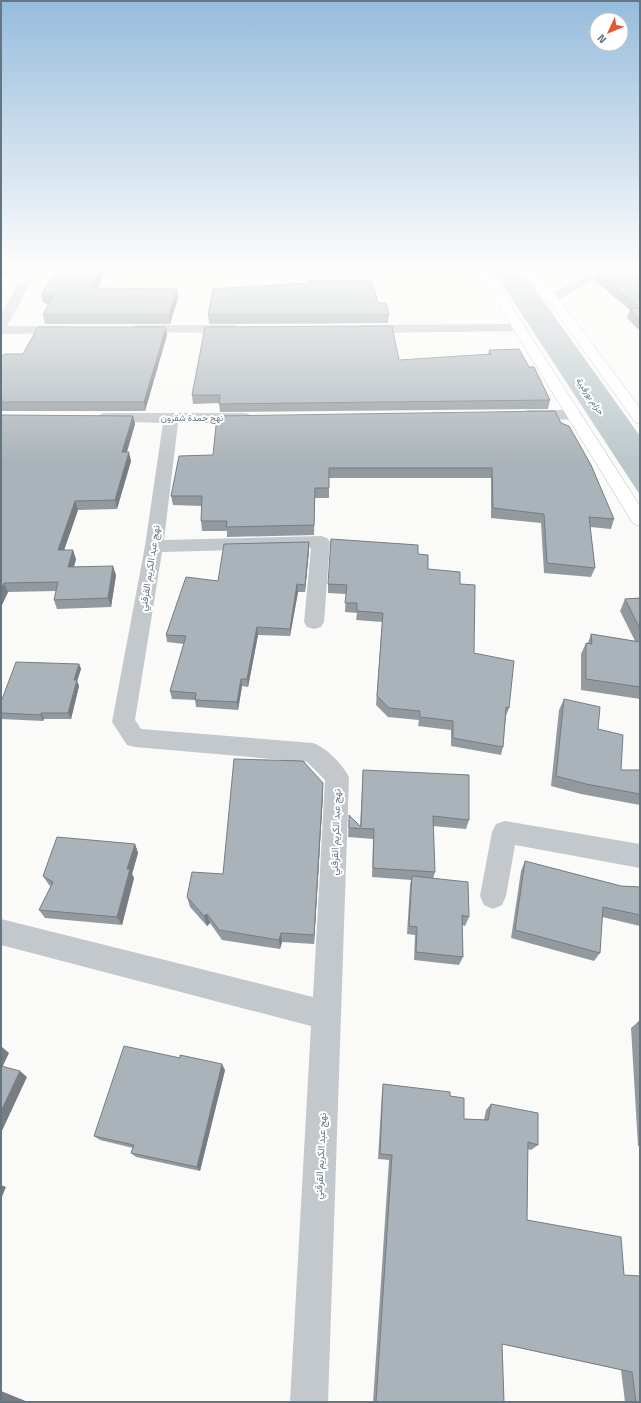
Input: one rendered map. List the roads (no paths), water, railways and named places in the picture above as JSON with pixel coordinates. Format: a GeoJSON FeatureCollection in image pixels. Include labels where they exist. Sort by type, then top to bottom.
{"type":"FeatureCollection","features":[{"type":"Feature","properties":{"kind":"main road"},"geometry":{"type":"LineString","coordinates":[[523,332],[640,520]]}},
{"type":"Feature","properties":{"kind":"main road"},"geometry":{"type":"LineString","coordinates":[[579,332],[635,405],[640,419]]}},
{"type":"Feature","properties":{"kind":"street"},"geometry":{"type":"LineString","coordinates":[[512,416],[575,415]]}},
{"type":"Feature","properties":{"kind":"street","name":"نهج حمدة شقرون"},"geometry":{"type":"LineString","coordinates":[[86,418],[258,418]]}},
{"type":"Feature","properties":{"kind":"street","name":"نهج عبد الكريم القرقني"},"geometry":{"type":"LineString","coordinates":[[171,419],[154,546],[123,722],[135,738],[313,753],[337,777],[309,1402]]}},
{"type":"Feature","properties":{"kind":"street"},"geometry":{"type":"LineString","coordinates":[[154,546],[321,542],[314,622]]}},
{"type":"Feature","properties":{"kind":"street"},"geometry":{"type":"LineString","coordinates":[[492,896],[506,832],[640,856]]}},
{"type":"Feature","properties":{"kind":"street"},"geometry":{"type":"LineString","coordinates":[[1,932],[327,1015]]}},
{"type":"Feature","properties":{"kind":"water","name":"حزام بورقيبة"},"geometry":{"type":"Polygon","coordinates":[[[534,332],[566,332],[640,436],[640,495],[534,332]]]}}]}
